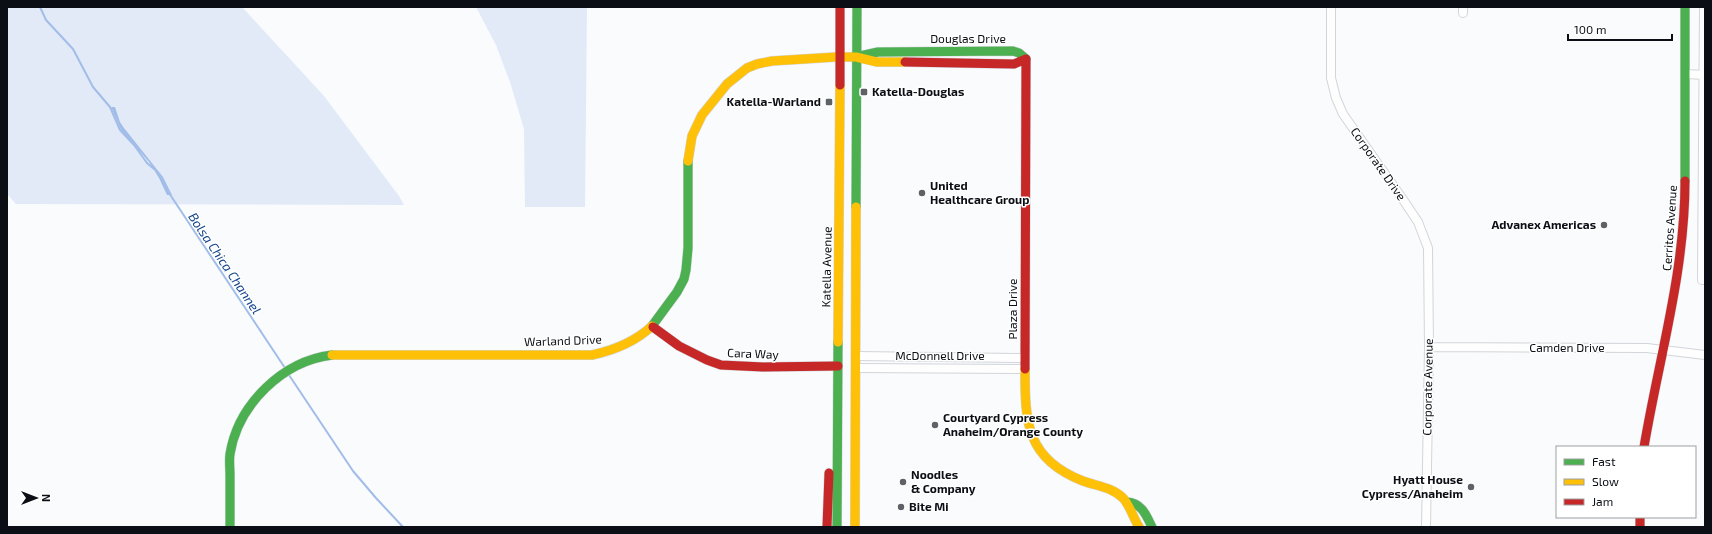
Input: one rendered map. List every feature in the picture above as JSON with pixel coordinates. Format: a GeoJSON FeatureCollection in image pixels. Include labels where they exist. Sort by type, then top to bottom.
{"type":"FeatureCollection","features":[{"type":"Feature","properties":{"kind":"street","name":"Katella Avenue"},"geometry":{"type":"LineString","coordinates":[[837,527],[840,7]]}},
{"type":"Feature","properties":{"kind":"street"},"geometry":{"type":"LineString","coordinates":[[855,527],[857,7]]}},
{"type":"Feature","properties":{"kind":"street","name":"Corporate Drive"},"geometry":{"type":"LineString","coordinates":[[1331,7],[1331,78],[1336,98],[1344,114],[1418,222],[1428,248]]}},
{"type":"Feature","properties":{"kind":"street","name":"Cerritos Avenue"},"geometry":{"type":"LineString","coordinates":[[1644,446],[1675,294],[1682,247],[1685,209],[1686,74],[1684,7]]}},
{"type":"Feature","properties":{"kind":"street"},"geometry":{"type":"LineString","coordinates":[[1704,7],[1704,280]]}},
{"type":"Feature","properties":{"kind":"street","name":"Douglas Drive"},"geometry":{"type":"LineString","coordinates":[[840,57],[857,57],[877,62],[999,64],[1014,64],[1026,59]]}},
{"type":"Feature","properties":{"kind":"street","name":"Warland Drive"},"geometry":{"type":"LineString","coordinates":[[230,527],[230,454],[244,416],[269,383],[280,374],[291,368],[313,358],[331,355],[592,355],[620,348],[642,336],[653,327],[680,288],[685,276],[688,258],[689,156],[692,136],[700,119],[719,90],[756,65],[781,59],[840,57]]}},
{"type":"Feature","properties":{"kind":"street","name":"Plaza Drive"},"geometry":{"type":"LineString","coordinates":[[1026,59],[1025,408],[1027,422],[1031,437],[1049,462],[1064,473],[1086,482],[1108,487],[1122,496],[1127,502],[1129,510],[1139,527]]}},
{"type":"Feature","properties":{"kind":"street"},"geometry":{"type":"LineString","coordinates":[[1686,74],[1705,74]]}},
{"type":"Feature","properties":{"kind":"street","name":"Corporate Avenue"},"geometry":{"type":"LineString","coordinates":[[1426,527],[1429,347],[1428,248]]}},
{"type":"Feature","properties":{"kind":"street","name":"Cara Way"},"geometry":{"type":"LineString","coordinates":[[653,327],[679,346],[707,360],[721,365],[763,367],[838,366]]}},
{"type":"Feature","properties":{"kind":"street","name":"Camden Drive"},"geometry":{"type":"LineString","coordinates":[[1429,347],[1664,349],[1705,355]]}},
{"type":"Feature","properties":{"kind":"street"},"geometry":{"type":"LineString","coordinates":[[838,348],[845,356],[848,365],[856,368]]}},
{"type":"Feature","properties":{"kind":"street","name":"McDonnell Drive"},"geometry":{"type":"LineString","coordinates":[[856,356],[1025,358]]}},
{"type":"Feature","properties":{"kind":"street"},"geometry":{"type":"LineString","coordinates":[[838,366],[844,369],[856,391]]}},
{"type":"Feature","properties":{"kind":"street","name":"McDonnell Drive"},"geometry":{"type":"LineString","coordinates":[[856,368],[1025,369]]}},
{"type":"Feature","properties":{"kind":"street"},"geometry":{"type":"LineString","coordinates":[[827,527],[829,466],[838,438]]}},
{"type":"Feature","properties":{"kind":"street","name":"Plaza Drive"},"geometry":{"type":"LineString","coordinates":[[1127,502],[1134,502],[1142,508],[1152,527]]}},
{"type":"Feature","properties":{"kind":"shaded area"},"geometry":{"type":"Polygon","coordinates":[[[7,7],[242,7],[324,96],[399,196],[404,205],[16,204],[7,194],[7,7]]]}},
{"type":"Feature","properties":{"kind":"shaded area"},"geometry":{"type":"Polygon","coordinates":[[[476,7],[587,7],[585,207],[525,207],[524,129],[510,82],[496,45],[476,7]]]}},
{"type":"Feature","properties":{"kind":"water"},"geometry":{"type":"Polygon","coordinates":[[[111,107],[115,107],[120,122],[163,177],[172,195],[167,195],[149,162],[121,130],[111,107]]]}},
{"type":"Feature","properties":{"kind":"waterway","name":"Bolsa Chica Channel"},"geometry":{"type":"LineString","coordinates":[[40,7],[46,20],[73,49],[93,87],[110,107],[120,130],[134,145],[147,163],[154,169]]}},
{"type":"Feature","properties":{"kind":"waterway","name":"Bolsa Chica Channel"},"geometry":{"type":"LineString","coordinates":[[169,193],[285,368]]}},
{"type":"Feature","properties":{"kind":"waterway","name":"Bolsa Chica Channel"},"geometry":{"type":"LineString","coordinates":[[289,375],[353,471],[403,527]]}},
{"type":"Feature","properties":{"kind":"traffic: fast"},"geometry":{"type":"LineString","coordinates":[[856,207],[857,7]]}},
{"type":"Feature","properties":{"kind":"traffic: fast"},"geometry":{"type":"LineString","coordinates":[[1685,7],[1685,181]]}},
{"type":"Feature","properties":{"kind":"traffic: fast"},"geometry":{"type":"LineString","coordinates":[[860,56],[878,52],[1013,51],[1019,53],[1026,59]]}},
{"type":"Feature","properties":{"kind":"traffic: fast"},"geometry":{"type":"LineString","coordinates":[[652,326],[677,292],[684,279],[686,270],[688,248],[688,161]]}},
{"type":"Feature","properties":{"kind":"traffic: fast"},"geometry":{"type":"LineString","coordinates":[[837,527],[838,342]]}},
{"type":"Feature","properties":{"kind":"traffic: fast"},"geometry":{"type":"LineString","coordinates":[[230,527],[230,454],[242,418],[253,402],[280,376],[297,366],[314,359],[332,355]]}},
{"type":"Feature","properties":{"kind":"traffic: fast"},"geometry":{"type":"LineString","coordinates":[[1127,502],[1140,507],[1152,527]]}},
{"type":"Feature","properties":{"kind":"traffic: slow"},"geometry":{"type":"LineString","coordinates":[[688,161],[692,136],[702,115],[727,84],[747,68],[772,61],[836,57],[856,57],[877,62],[905,62]]}},
{"type":"Feature","properties":{"kind":"traffic: slow"},"geometry":{"type":"LineString","coordinates":[[838,342],[840,85]]}},
{"type":"Feature","properties":{"kind":"traffic: slow"},"geometry":{"type":"LineString","coordinates":[[855,527],[856,207]]}},
{"type":"Feature","properties":{"kind":"traffic: slow"},"geometry":{"type":"LineString","coordinates":[[332,355],[592,355],[609,351],[624,345],[639,337],[652,326]]}},
{"type":"Feature","properties":{"kind":"traffic: slow"},"geometry":{"type":"LineString","coordinates":[[1025,369],[1028,422],[1033,437],[1040,450],[1050,462],[1064,472],[1083,481],[1109,489],[1119,494],[1127,504],[1139,527]]}},
{"type":"Feature","properties":{"kind":"traffic: jam"},"geometry":{"type":"LineString","coordinates":[[840,7],[840,85]]}},
{"type":"Feature","properties":{"kind":"traffic: jam"},"geometry":{"type":"LineString","coordinates":[[1025,369],[1026,59]]}},
{"type":"Feature","properties":{"kind":"traffic: jam"},"geometry":{"type":"LineString","coordinates":[[905,62],[1014,64],[1026,59]]}},
{"type":"Feature","properties":{"kind":"traffic: jam"},"geometry":{"type":"LineString","coordinates":[[1644,446],[1676,282],[1684,215],[1685,181]]}},
{"type":"Feature","properties":{"kind":"traffic: jam"},"geometry":{"type":"LineString","coordinates":[[653,327],[679,346],[707,360],[721,365],[763,367],[838,366]]}},
{"type":"Feature","properties":{"kind":"traffic: jam"},"geometry":{"type":"LineString","coordinates":[[827,527],[829,473]]}},
{"type":"Feature","properties":{"kind":"traffic: jam"},"geometry":{"type":"LineString","coordinates":[[1640,518],[1640,527]]}},
{"type":"Feature","properties":{"kind":"place","name":"Katella-Douglas"},"geometry":{"type":"Point","coordinates":[864,92]}},
{"type":"Feature","properties":{"kind":"place","name":"Katella-Warland"},"geometry":{"type":"Point","coordinates":[829,102]}},
{"type":"Feature","properties":{"kind":"place","name":"United Healthcare Group"},"geometry":{"type":"Point","coordinates":[922,193]}},
{"type":"Feature","properties":{"kind":"place","name":"Advanex Americas"},"geometry":{"type":"Point","coordinates":[1604,225]}},
{"type":"Feature","properties":{"kind":"place","name":"Courtyard Cypress Anaheim/Orange County"},"geometry":{"type":"Point","coordinates":[935,425]}},
{"type":"Feature","properties":{"kind":"place","name":"Noodles & Company"},"geometry":{"type":"Point","coordinates":[903,482]}},
{"type":"Feature","properties":{"kind":"place","name":"Hyatt House Cypress/Anaheim"},"geometry":{"type":"Point","coordinates":[1471,487]}},
{"type":"Feature","properties":{"kind":"place","name":"Bite Mi"},"geometry":{"type":"Point","coordinates":[901,507]}}]}
